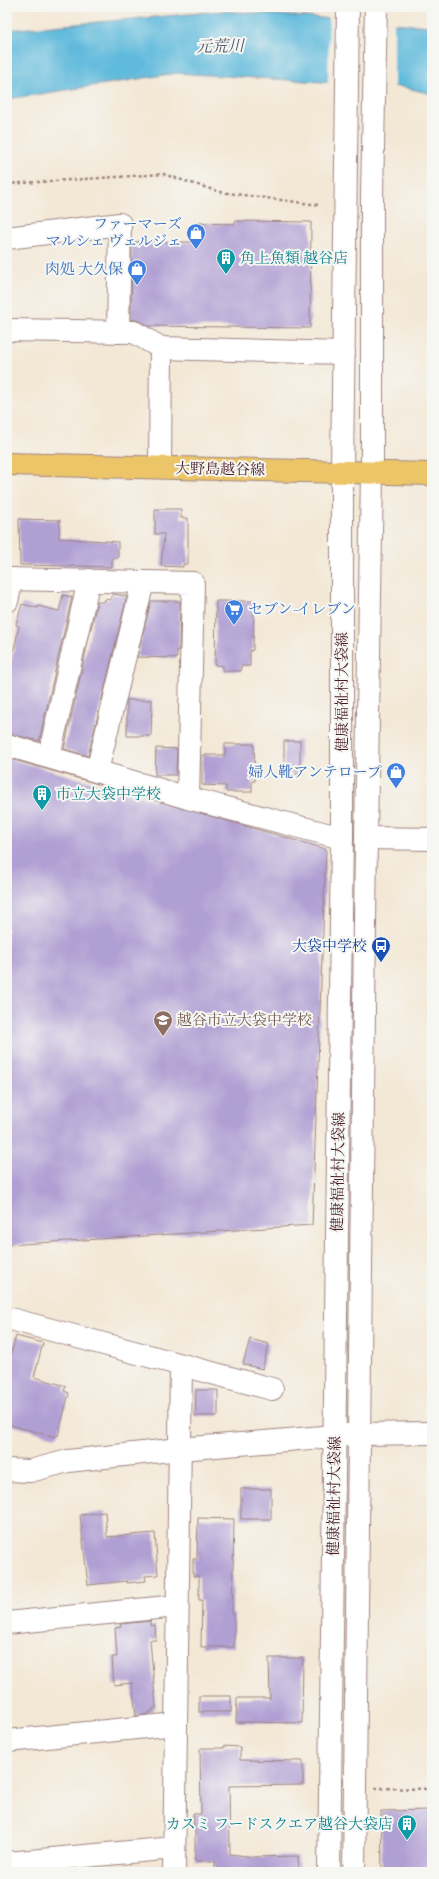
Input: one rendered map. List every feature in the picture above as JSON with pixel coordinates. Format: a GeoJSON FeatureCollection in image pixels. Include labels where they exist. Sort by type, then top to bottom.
{"type":"FeatureCollection","features":[{"type":"Feature","properties":{"kind":"main road","name":"大野島越谷線"},"geometry":{"type":"LineString","coordinates":[[7,464],[432,474]]}},
{"type":"Feature","properties":{"kind":"street","name":"健康福祉村大袋線"},"geometry":{"type":"LineString","coordinates":[[329,1872],[342,838],[342,471],[347,195],[348,7]]}},
{"type":"Feature","properties":{"kind":"street","name":"健康福祉村大袋線"},"geometry":{"type":"LineString","coordinates":[[354,1872],[358,1434],[372,473],[372,194],[376,7]]}},
{"type":"Feature","properties":{"kind":"street"},"geometry":{"type":"LineString","coordinates":[[7,238],[120,224],[118,332]]}},
{"type":"Feature","properties":{"kind":"street"},"geometry":{"type":"LineString","coordinates":[[7,330],[134,332],[161,348],[344,353]]}},
{"type":"Feature","properties":{"kind":"street"},"geometry":{"type":"LineString","coordinates":[[160,467],[161,348]]}},
{"type":"Feature","properties":{"kind":"street"},"geometry":{"type":"LineString","coordinates":[[7,601],[10,579],[193,584],[188,798]]}},
{"type":"Feature","properties":{"kind":"street"},"geometry":{"type":"LineString","coordinates":[[49,756],[89,580]]}},
{"type":"Feature","properties":{"kind":"street"},"geometry":{"type":"LineString","coordinates":[[97,770],[143,582]]}},
{"type":"Feature","properties":{"kind":"street"},"geometry":{"type":"LineString","coordinates":[[7,745],[97,770],[188,798],[342,838]]}},
{"type":"Feature","properties":{"kind":"street"},"geometry":{"type":"LineString","coordinates":[[366,838],[432,839]]}},
{"type":"Feature","properties":{"kind":"street"},"geometry":{"type":"LineString","coordinates":[[7,1318],[181,1366],[272,1388]]}},
{"type":"Feature","properties":{"kind":"street"},"geometry":{"type":"LineString","coordinates":[[174,1872],[181,1366]]}},
{"type":"Feature","properties":{"kind":"street"},"geometry":{"type":"LineString","coordinates":[[7,1470],[30,1471],[68,1461],[180,1449],[358,1434],[432,1432]]}},
{"type":"Feature","properties":{"kind":"street"},"geometry":{"type":"LineString","coordinates":[[7,1623],[177,1606]]}},
{"type":"Feature","properties":{"kind":"street"},"geometry":{"type":"LineString","coordinates":[[7,1741],[176,1724]]}},
{"type":"Feature","properties":{"kind":"street"},"geometry":{"type":"LineString","coordinates":[[7,1863],[174,1848]]}},
{"type":"Feature","properties":{"kind":"path"},"geometry":{"type":"LineString","coordinates":[[7,184],[163,174],[220,192],[319,205]]}},
{"type":"Feature","properties":{"kind":"path"},"geometry":{"type":"LineString","coordinates":[[354,1788],[432,1789]]}},
{"type":"Feature","properties":{"kind":"water","name":"元荒川"},"geometry":{"type":"Polygon","coordinates":[[[223,11],[432,26],[432,94],[403,87],[177,73],[7,99],[7,30],[223,11]]]}},
{"type":"Feature","properties":{"kind":"pier"},"geometry":{"type":"Polygon","coordinates":[[[329,17],[394,21],[394,88],[328,84],[329,17]]]}},
{"type":"Feature","properties":{"kind":"building","name":"角上魚類 越谷店"},"geometry":{"type":"Polygon","coordinates":[[[235,221],[311,222],[310,328],[149,326],[140,321],[131,319],[132,242],[199,242],[199,223],[235,224],[235,221]]]}},
{"type":"Feature","properties":{"kind":"building"},"geometry":{"type":"Polygon","coordinates":[[[155,509],[181,509],[181,518],[188,518],[188,564],[183,564],[183,567],[161,566],[164,534],[155,534],[155,509]]]}},
{"type":"Feature","properties":{"kind":"building"},"geometry":{"type":"Polygon","coordinates":[[[19,519],[60,520],[59,538],[118,542],[118,558],[112,558],[112,567],[20,565],[19,519]]]}},
{"type":"Feature","properties":{"kind":"building"},"geometry":{"type":"Polygon","coordinates":[[[112,594],[127,596],[88,756],[64,749],[97,602],[104,602],[105,599],[110,600],[112,594]]]}},
{"type":"Feature","properties":{"kind":"building"},"geometry":{"type":"Polygon","coordinates":[[[63,595],[72,597],[39,741],[7,733],[7,677],[19,626],[16,625],[22,604],[59,611],[63,595]]]}},
{"type":"Feature","properties":{"kind":"building"},"geometry":{"type":"Polygon","coordinates":[[[151,601],[180,601],[179,650],[177,650],[177,658],[137,657],[151,601]]]}},
{"type":"Feature","properties":{"kind":"building","name":"セブン-イレブン"},"geometry":{"type":"Polygon","coordinates":[[[216,601],[254,601],[253,650],[250,651],[250,666],[241,666],[241,671],[223,671],[223,666],[215,665],[216,601]]]}},
{"type":"Feature","properties":{"kind":"building"},"geometry":{"type":"Polygon","coordinates":[[[127,700],[152,700],[151,736],[127,736],[127,700]]]}},
{"type":"Feature","properties":{"kind":"building"},"geometry":{"type":"Polygon","coordinates":[[[284,741],[300,741],[300,774],[284,774],[284,741]]]}},
{"type":"Feature","properties":{"kind":"building"},"geometry":{"type":"Polygon","coordinates":[[[225,744],[254,744],[255,781],[252,781],[252,792],[226,792],[226,786],[202,785],[202,755],[225,755],[225,744]]]}},
{"type":"Feature","properties":{"kind":"building"},"geometry":{"type":"Polygon","coordinates":[[[156,748],[177,749],[176,775],[155,775],[156,748]]]}},
{"type":"Feature","properties":{"kind":"building","name":"越谷市立大袋中学校"},"geometry":{"type":"Polygon","coordinates":[[[7,758],[326,849],[312,1225],[7,1245],[7,758]]]}},
{"type":"Feature","properties":{"kind":"building"},"geometry":{"type":"Polygon","coordinates":[[[16,1336],[43,1343],[34,1377],[66,1386],[64,1391],[69,1393],[58,1436],[56,1435],[55,1437],[7,1424],[7,1368],[16,1336]]]}},
{"type":"Feature","properties":{"kind":"building"},"geometry":{"type":"Polygon","coordinates":[[[250,1339],[269,1344],[262,1369],[243,1364],[250,1339]]]}},
{"type":"Feature","properties":{"kind":"building"},"geometry":{"type":"Polygon","coordinates":[[[196,1390],[218,1390],[218,1416],[195,1416],[196,1390]]]}},
{"type":"Feature","properties":{"kind":"building"},"geometry":{"type":"Polygon","coordinates":[[[241,1489],[271,1489],[271,1519],[241,1519],[241,1489]]]}},
{"type":"Feature","properties":{"kind":"building"},"geometry":{"type":"Polygon","coordinates":[[[105,1512],[107,1537],[155,1533],[158,1575],[145,1576],[146,1581],[127,1583],[127,1581],[88,1585],[80,1515],[105,1512]]]}},
{"type":"Feature","properties":{"kind":"building"},"geometry":{"type":"Polygon","coordinates":[[[198,1518],[234,1519],[232,1614],[234,1614],[234,1647],[201,1647],[202,1600],[199,1600],[199,1576],[193,1576],[193,1559],[197,1559],[198,1518]]]}},
{"type":"Feature","properties":{"kind":"building"},"geometry":{"type":"Polygon","coordinates":[[[150,1621],[150,1626],[155,1625],[156,1640],[150,1640],[156,1708],[153,1708],[153,1711],[149,1712],[149,1714],[136,1716],[132,1683],[114,1685],[112,1657],[117,1657],[115,1628],[121,1627],[120,1624],[150,1621]]]}},
{"type":"Feature","properties":{"kind":"building"},"geometry":{"type":"Polygon","coordinates":[[[269,1658],[303,1658],[302,1723],[236,1722],[237,1698],[270,1698],[269,1658]]]}},
{"type":"Feature","properties":{"kind":"building"},"geometry":{"type":"Polygon","coordinates":[[[199,1696],[231,1696],[231,1712],[199,1712],[199,1696]]]}},
{"type":"Feature","properties":{"kind":"building"},"geometry":{"type":"Polygon","coordinates":[[[224,1746],[240,1747],[240,1760],[303,1761],[303,1785],[229,1786],[230,1854],[254,1857],[298,1856],[299,1872],[215,1872],[215,1861],[195,1861],[195,1830],[193,1814],[201,1814],[200,1750],[201,1748],[224,1748],[224,1746]]]}},
{"type":"Feature","properties":{"kind":"building","name":"カスミ フードスクエア越谷大袋店"},"geometry":{"type":"Polygon","coordinates":[[[432,1810],[432,1872],[382,1872],[381,1811],[432,1810]]]}},
{"type":"Feature","properties":{"kind":"place","name":"ファーマーズ マルシェ ヴェルジェ"},"geometry":{"type":"Point","coordinates":[196,250]}},
{"type":"Feature","properties":{"kind":"place","name":"角上魚類 越谷店"},"geometry":{"type":"Point","coordinates":[226,275]}},
{"type":"Feature","properties":{"kind":"place","name":"肉処 大久保"},"geometry":{"type":"Point","coordinates":[137,286]}},
{"type":"Feature","properties":{"kind":"place","name":"セブン-イレブン"},"geometry":{"type":"Point","coordinates":[234,626]}},
{"type":"Feature","properties":{"kind":"place","name":"婦人靴アンテロープ"},"geometry":{"type":"Point","coordinates":[396,789]}},
{"type":"Feature","properties":{"kind":"place","name":"市立大袋中学校"},"geometry":{"type":"Point","coordinates":[42,811]}},
{"type":"Feature","properties":{"kind":"place","name":"大袋中学校"},"geometry":{"type":"Point","coordinates":[381,963]}},
{"type":"Feature","properties":{"kind":"place","name":"越谷市立大袋中学校"},"geometry":{"type":"Point","coordinates":[163,1037]}},
{"type":"Feature","properties":{"kind":"place","name":"カスミ フードスクエア越谷大袋店"},"geometry":{"type":"Point","coordinates":[407,1841]}}]}
